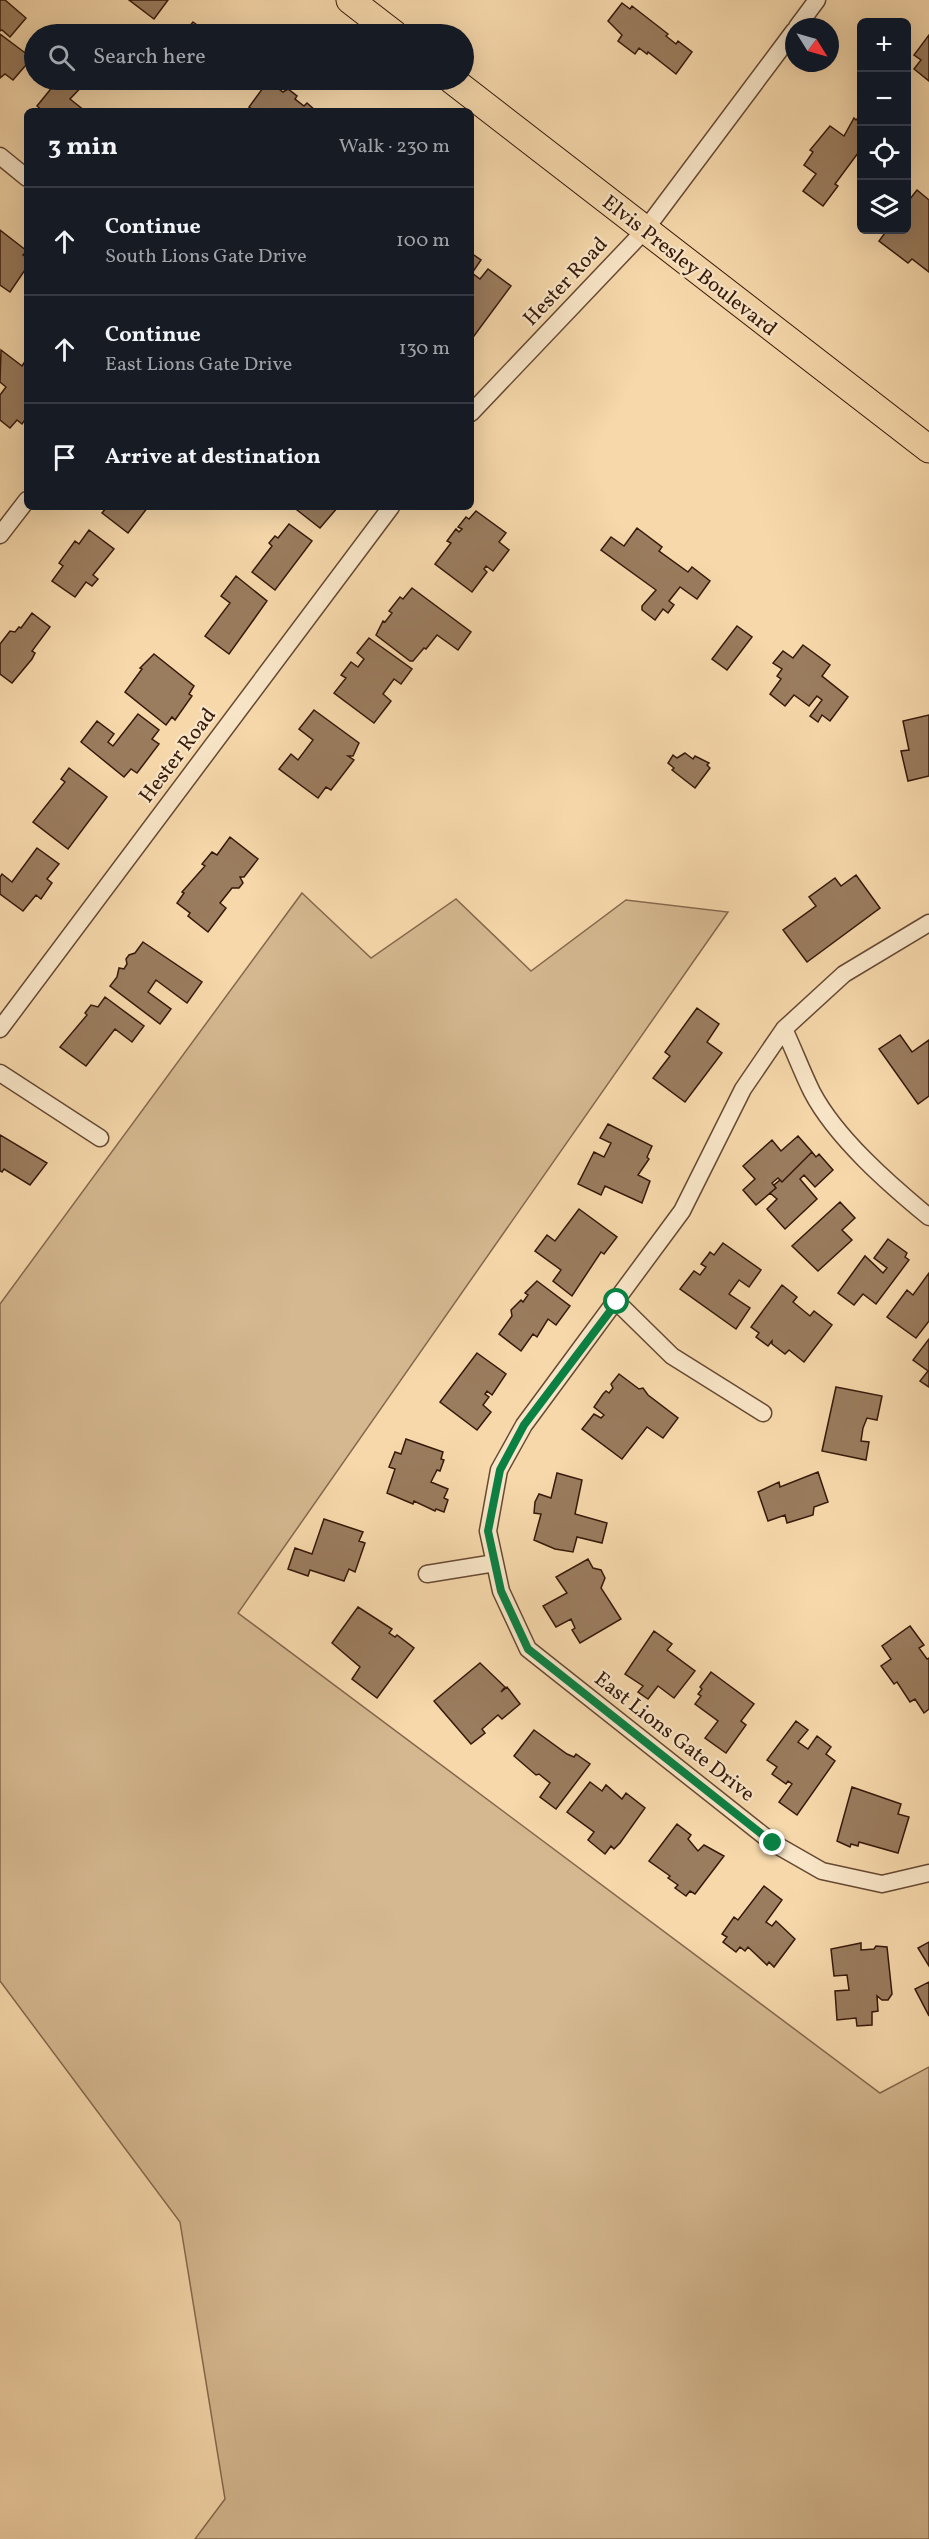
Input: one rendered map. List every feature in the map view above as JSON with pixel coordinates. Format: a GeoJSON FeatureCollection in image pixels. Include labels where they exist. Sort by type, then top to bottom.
{"type":"FeatureCollection","features":[{"type":"Feature","properties":{"kind":"main road"},"geometry":{"type":"LineString","coordinates":[[350,0],[381,24]]}},
{"type":"Feature","properties":{"kind":"main road","name":"Elvis Presley Boulevard"},"geometry":{"type":"LineString","coordinates":[[465,90],[929,449]]}},
{"type":"Feature","properties":{"kind":"street"},"geometry":{"type":"LineString","coordinates":[[804,18],[817,0]]}},
{"type":"Feature","properties":{"kind":"street","name":"Hester Road"},"geometry":{"type":"LineString","coordinates":[[474,410],[645,230],[785,43]]}},
{"type":"Feature","properties":{"kind":"street"},"geometry":{"type":"LineString","coordinates":[[0,156],[24,176]]}},
{"type":"Feature","properties":{"kind":"street"},"geometry":{"type":"LineString","coordinates":[[0,535],[24,504]]}},
{"type":"Feature","properties":{"kind":"street","name":"Hester Road"},"geometry":{"type":"LineString","coordinates":[[0,1029],[389,510]]}},
{"type":"Feature","properties":{"kind":"street","name":"East Lions Gate Drive"},"geometry":{"type":"LineString","coordinates":[[929,923],[843,974],[784,1029],[743,1089],[682,1211],[524,1425],[500,1470],[488,1531],[501,1591],[528,1649],[773,1843],[822,1871],[882,1884],[929,1873]]}},
{"type":"Feature","properties":{"kind":"street"},"geometry":{"type":"LineString","coordinates":[[784,1029],[813,1094],[849,1142],[890,1185],[929,1217]]}},
{"type":"Feature","properties":{"kind":"street"},"geometry":{"type":"LineString","coordinates":[[0,1073],[100,1138]]}},
{"type":"Feature","properties":{"kind":"street"},"geometry":{"type":"LineString","coordinates":[[617,1302],[672,1356],[763,1413]]}},
{"type":"Feature","properties":{"kind":"street"},"geometry":{"type":"LineString","coordinates":[[427,1574],[495,1563]]}},
{"type":"Feature","properties":{"kind":"shaded area"},"geometry":{"type":"Polygon","coordinates":[[[302,893],[371,958],[456,899],[531,971],[626,900],[728,912],[238,1613],[880,2093],[929,2067],[929,2539],[195,2539],[225,2499],[180,2222],[0,1981],[0,1304],[302,893]]]}},
{"type":"Feature","properties":{"kind":"building"},"geometry":{"type":"Polygon","coordinates":[[[0,0],[5,0],[26,18],[10,37],[2,30],[0,31],[0,0]]]}},
{"type":"Feature","properties":{"kind":"building"},"geometry":{"type":"Polygon","coordinates":[[[129,0],[168,0],[154,19],[129,0]]]}},
{"type":"Feature","properties":{"kind":"building"},"geometry":{"type":"Polygon","coordinates":[[[622,3],[630,9],[632,6],[668,34],[666,36],[676,44],[678,41],[692,52],[676,74],[648,52],[647,54],[639,48],[635,54],[618,41],[622,35],[608,21],[622,3]]]}},
{"type":"Feature","properties":{"kind":"building"},"geometry":{"type":"Polygon","coordinates":[[[0,34],[24,52],[24,67],[13,80],[5,74],[0,78],[0,34]]]}},
{"type":"Feature","properties":{"kind":"building"},"geometry":{"type":"Polygon","coordinates":[[[929,35],[929,81],[914,69],[921,60],[914,55],[929,35]]]}},
{"type":"Feature","properties":{"kind":"building"},"geometry":{"type":"Polygon","coordinates":[[[50,90],[79,90],[70,99],[81,108],[39,108],[37,106],[50,90]]]}},
{"type":"Feature","properties":{"kind":"building"},"geometry":{"type":"Polygon","coordinates":[[[261,90],[283,92],[289,90],[297,96],[295,99],[304,106],[307,103],[313,108],[250,108],[249,107],[261,90]]]}},
{"type":"Feature","properties":{"kind":"building"},"geometry":{"type":"Polygon","coordinates":[[[854,118],[856,120],[857,154],[835,184],[838,186],[823,206],[803,191],[816,174],[804,165],[813,152],[810,150],[830,126],[844,136],[854,118]]]}},
{"type":"Feature","properties":{"kind":"building"},"geometry":{"type":"Polygon","coordinates":[[[917,190],[929,200],[929,272],[912,259],[908,263],[879,241],[884,234],[911,234],[911,198],[917,190]]]}},
{"type":"Feature","properties":{"kind":"building"},"geometry":{"type":"Polygon","coordinates":[[[0,230],[24,249],[24,271],[10,292],[0,285],[0,230]]]}},
{"type":"Feature","properties":{"kind":"building"},"geometry":{"type":"Polygon","coordinates":[[[474,255],[481,260],[474,270],[474,255]]]}},
{"type":"Feature","properties":{"kind":"building"},"geometry":{"type":"Polygon","coordinates":[[[488,269],[511,286],[474,336],[474,274],[480,279],[488,269]]]}},
{"type":"Feature","properties":{"kind":"building"},"geometry":{"type":"Polygon","coordinates":[[[1,350],[22,366],[24,363],[24,421],[22,424],[17,420],[10,428],[0,420],[0,395],[6,387],[0,382],[1,350]]]}},
{"type":"Feature","properties":{"kind":"building"},"geometry":{"type":"Polygon","coordinates":[[[104,510],[146,510],[128,533],[102,513],[104,510]]]}},
{"type":"Feature","properties":{"kind":"building"},"geometry":{"type":"Polygon","coordinates":[[[297,510],[335,510],[320,528],[297,510]]]}},
{"type":"Feature","properties":{"kind":"building"},"geometry":{"type":"Polygon","coordinates":[[[476,511],[506,533],[499,542],[509,550],[493,571],[486,566],[484,569],[487,572],[472,592],[435,564],[451,543],[447,541],[456,529],[459,532],[462,529],[458,527],[466,517],[469,519],[476,511]]]}},
{"type":"Feature","properties":{"kind":"building"},"geometry":{"type":"Polygon","coordinates":[[[289,524],[312,541],[275,590],[252,572],[272,546],[269,543],[275,536],[278,538],[289,524]]]}},
{"type":"Feature","properties":{"kind":"building"},"geometry":{"type":"Polygon","coordinates":[[[637,528],[662,547],[659,551],[688,572],[692,567],[710,581],[697,599],[680,587],[669,601],[674,605],[668,613],[663,609],[655,620],[642,610],[642,606],[656,590],[601,550],[611,537],[624,546],[637,528]]]}},
{"type":"Feature","properties":{"kind":"building"},"geometry":{"type":"Polygon","coordinates":[[[89,530],[114,549],[93,575],[98,579],[92,586],[86,582],[75,597],[52,581],[63,566],[59,563],[75,541],[79,544],[89,530]]]}},
{"type":"Feature","properties":{"kind":"building"},"geometry":{"type":"Polygon","coordinates":[[[236,576],[267,601],[229,654],[205,636],[230,603],[221,596],[236,576]]]}},
{"type":"Feature","properties":{"kind":"building"},"geometry":{"type":"Polygon","coordinates":[[[412,588],[471,632],[458,650],[437,635],[426,649],[424,648],[413,661],[410,661],[376,635],[383,621],[385,622],[392,613],[389,611],[400,597],[403,599],[412,588]]]}},
{"type":"Feature","properties":{"kind":"building"},"geometry":{"type":"Polygon","coordinates":[[[32,613],[50,627],[32,651],[35,653],[32,659],[12,683],[0,674],[0,644],[10,631],[15,632],[19,627],[21,628],[32,613]]]}},
{"type":"Feature","properties":{"kind":"building"},"geometry":{"type":"Polygon","coordinates":[[[737,626],[752,637],[727,670],[712,659],[737,626]]]}},
{"type":"Feature","properties":{"kind":"building"},"geometry":{"type":"Polygon","coordinates":[[[369,638],[412,669],[401,684],[394,679],[383,694],[391,701],[374,723],[334,693],[346,678],[341,675],[351,662],[358,667],[364,659],[357,653],[369,638]]]}},
{"type":"Feature","properties":{"kind":"building"},"geometry":{"type":"Polygon","coordinates":[[[803,645],[830,665],[822,676],[848,697],[830,721],[822,715],[818,722],[810,716],[822,700],[817,696],[809,706],[794,695],[785,706],[770,694],[781,679],[777,676],[782,669],[773,663],[783,651],[793,658],[803,645]]]}},
{"type":"Feature","properties":{"kind":"building"},"geometry":{"type":"Polygon","coordinates":[[[154,654],[194,686],[189,694],[192,696],[175,720],[172,717],[166,725],[125,692],[142,669],[140,668],[154,654]]]}},
{"type":"Feature","properties":{"kind":"building"},"geometry":{"type":"Polygon","coordinates":[[[314,710],[359,743],[353,756],[348,756],[354,760],[331,790],[326,787],[318,798],[279,769],[291,754],[298,760],[313,740],[299,729],[314,710]]]}},
{"type":"Feature","properties":{"kind":"building"},"geometry":{"type":"Polygon","coordinates":[[[138,714],[159,730],[152,739],[159,744],[137,773],[131,769],[124,777],[81,742],[97,721],[114,734],[108,742],[113,746],[138,714]]]}},
{"type":"Feature","properties":{"kind":"building"},"geometry":{"type":"Polygon","coordinates":[[[929,715],[929,776],[908,781],[901,751],[909,750],[903,721],[929,715]]]}},
{"type":"Feature","properties":{"kind":"building"},"geometry":{"type":"Polygon","coordinates":[[[685,753],[693,759],[695,756],[709,763],[707,765],[710,768],[695,788],[672,770],[674,768],[668,763],[673,755],[677,758],[685,753]]]}},
{"type":"Feature","properties":{"kind":"building"},"geometry":{"type":"Polygon","coordinates":[[[69,768],[107,797],[68,849],[33,822],[65,782],[61,779],[69,768]]]}},
{"type":"Feature","properties":{"kind":"building"},"geometry":{"type":"Polygon","coordinates":[[[230,837],[258,859],[244,877],[240,877],[243,883],[239,888],[232,888],[220,903],[226,908],[208,932],[188,916],[190,913],[177,903],[184,893],[182,892],[205,866],[202,864],[212,852],[217,855],[230,837]]]}},
{"type":"Feature","properties":{"kind":"building"},"geometry":{"type":"Polygon","coordinates":[[[37,848],[59,864],[47,879],[52,883],[41,899],[36,895],[23,911],[0,894],[0,877],[2,874],[12,882],[37,848]]]}},
{"type":"Feature","properties":{"kind":"building"},"geometry":{"type":"Polygon","coordinates":[[[856,875],[880,908],[807,962],[783,930],[816,906],[809,897],[835,878],[841,886],[856,875]]]}},
{"type":"Feature","properties":{"kind":"building"},"geometry":{"type":"Polygon","coordinates":[[[143,942],[202,982],[187,1003],[156,980],[148,992],[171,1009],[160,1024],[110,986],[117,977],[119,968],[124,969],[127,964],[126,959],[135,953],[143,942]]]}},
{"type":"Feature","properties":{"kind":"building"},"geometry":{"type":"Polygon","coordinates":[[[105,997],[144,1026],[132,1042],[115,1029],[86,1066],[60,1047],[87,1015],[85,1013],[91,1005],[98,1007],[105,997]]]}},
{"type":"Feature","properties":{"kind":"building"},"geometry":{"type":"Polygon","coordinates":[[[697,1008],[719,1024],[707,1042],[722,1053],[685,1102],[653,1078],[670,1056],[665,1052],[697,1008]]]}},
{"type":"Feature","properties":{"kind":"building"},"geometry":{"type":"Polygon","coordinates":[[[900,1035],[912,1052],[929,1040],[929,1096],[918,1104],[879,1049],[900,1035]]]}},
{"type":"Feature","properties":{"kind":"building"},"geometry":{"type":"Polygon","coordinates":[[[608,1124],[652,1146],[647,1157],[649,1159],[638,1175],[650,1181],[642,1203],[605,1186],[601,1195],[578,1184],[594,1152],[604,1157],[611,1143],[600,1138],[608,1124]]]}},
{"type":"Feature","properties":{"kind":"building"},"geometry":{"type":"Polygon","coordinates":[[[0,1135],[47,1163],[30,1185],[4,1169],[0,1171],[0,1135]]]}},
{"type":"Feature","properties":{"kind":"building"},"geometry":{"type":"Polygon","coordinates":[[[798,1136],[812,1152],[782,1182],[778,1178],[772,1183],[776,1188],[756,1205],[743,1190],[755,1179],[743,1166],[772,1140],[781,1151],[798,1136]]]}},
{"type":"Feature","properties":{"kind":"building"},"geometry":{"type":"Polygon","coordinates":[[[812,1152],[816,1157],[819,1154],[833,1170],[815,1187],[804,1175],[800,1179],[817,1199],[785,1229],[767,1209],[777,1199],[770,1193],[776,1188],[774,1185],[780,1180],[782,1182],[812,1152]]]}},
{"type":"Feature","properties":{"kind":"building"},"geometry":{"type":"Polygon","coordinates":[[[840,1202],[855,1218],[842,1230],[852,1240],[818,1271],[792,1246],[840,1202]]]}},
{"type":"Feature","properties":{"kind":"building"},"geometry":{"type":"Polygon","coordinates":[[[579,1209],[617,1237],[604,1254],[601,1252],[572,1296],[553,1281],[561,1270],[535,1251],[547,1235],[555,1241],[579,1209]]]}},
{"type":"Feature","properties":{"kind":"building"},"geometry":{"type":"Polygon","coordinates":[[[888,1239],[907,1253],[905,1257],[909,1260],[876,1304],[863,1294],[854,1305],[838,1293],[865,1256],[883,1273],[887,1268],[874,1258],[888,1239]]]}},
{"type":"Feature","properties":{"kind":"building"},"geometry":{"type":"Polygon","coordinates":[[[723,1243],[761,1270],[749,1287],[739,1280],[729,1294],[750,1308],[736,1329],[680,1289],[694,1271],[700,1275],[706,1267],[701,1264],[710,1252],[714,1255],[723,1243]]]}},
{"type":"Feature","properties":{"kind":"building"},"geometry":{"type":"Polygon","coordinates":[[[929,1273],[929,1321],[916,1338],[887,1317],[907,1290],[913,1295],[929,1273]]]}},
{"type":"Feature","properties":{"kind":"building"},"geometry":{"type":"Polygon","coordinates":[[[537,1281],[570,1306],[556,1325],[548,1319],[537,1337],[533,1334],[521,1351],[499,1334],[512,1316],[511,1310],[521,1300],[523,1302],[528,1295],[525,1293],[537,1281]]]}},
{"type":"Feature","properties":{"kind":"building"},"geometry":{"type":"Polygon","coordinates":[[[782,1285],[797,1297],[793,1302],[810,1316],[814,1311],[832,1325],[804,1362],[789,1350],[785,1354],[772,1344],[772,1341],[768,1346],[756,1337],[759,1333],[751,1327],[782,1285]]]}},
{"type":"Feature","properties":{"kind":"building"},"geometry":{"type":"Polygon","coordinates":[[[929,1339],[929,1387],[920,1381],[928,1371],[913,1360],[929,1339]]]}},
{"type":"Feature","properties":{"kind":"building"},"geometry":{"type":"Polygon","coordinates":[[[477,1353],[506,1374],[492,1395],[487,1391],[485,1394],[489,1397],[483,1405],[491,1412],[477,1430],[440,1402],[477,1353]]]}},
{"type":"Feature","properties":{"kind":"building"},"geometry":{"type":"Polygon","coordinates":[[[619,1374],[639,1389],[643,1388],[648,1395],[678,1418],[663,1438],[647,1427],[622,1459],[582,1429],[594,1414],[601,1418],[604,1415],[594,1407],[606,1391],[609,1393],[613,1388],[611,1384],[619,1374]]]}},
{"type":"Feature","properties":{"kind":"building"},"geometry":{"type":"Polygon","coordinates":[[[836,1387],[882,1396],[877,1420],[867,1418],[863,1428],[861,1441],[869,1442],[866,1460],[822,1451],[836,1387]]]}},
{"type":"Feature","properties":{"kind":"building"},"geometry":{"type":"Polygon","coordinates":[[[406,1439],[443,1452],[441,1459],[444,1460],[440,1471],[437,1470],[431,1482],[448,1489],[444,1498],[448,1500],[444,1512],[436,1509],[435,1511],[414,1501],[413,1504],[387,1493],[395,1469],[389,1467],[395,1452],[401,1454],[406,1439]]]}},
{"type":"Feature","properties":{"kind":"building"},"geometry":{"type":"Polygon","coordinates":[[[818,1472],[828,1502],[814,1507],[813,1515],[787,1523],[785,1515],[768,1521],[758,1492],[779,1482],[780,1487],[818,1472]]]}},
{"type":"Feature","properties":{"kind":"building"},"geometry":{"type":"Polygon","coordinates":[[[557,1473],[582,1480],[575,1514],[607,1523],[602,1543],[577,1537],[573,1552],[555,1549],[534,1540],[541,1514],[534,1513],[535,1502],[539,1494],[551,1498],[557,1473]]]}},
{"type":"Feature","properties":{"kind":"building"},"geometry":{"type":"Polygon","coordinates":[[[324,1519],[363,1532],[359,1541],[365,1543],[355,1572],[349,1569],[344,1581],[310,1570],[308,1576],[288,1569],[295,1548],[312,1554],[324,1519]]]}},
{"type":"Feature","properties":{"kind":"building"},"geometry":{"type":"Polygon","coordinates":[[[588,1559],[593,1568],[601,1570],[605,1578],[601,1588],[621,1619],[580,1643],[572,1630],[575,1628],[571,1619],[556,1627],[543,1606],[567,1593],[556,1577],[588,1559]]]}},
{"type":"Feature","properties":{"kind":"building"},"geometry":{"type":"Polygon","coordinates":[[[358,1607],[392,1629],[389,1633],[395,1637],[397,1635],[414,1648],[377,1698],[352,1679],[360,1667],[332,1643],[358,1607]]]}},
{"type":"Feature","properties":{"kind":"building"},"geometry":{"type":"Polygon","coordinates":[[[910,1626],[924,1645],[919,1648],[927,1659],[929,1658],[929,1709],[924,1713],[915,1699],[910,1702],[897,1682],[894,1684],[881,1666],[891,1659],[882,1646],[910,1626]]]}},
{"type":"Feature","properties":{"kind":"building"},"geometry":{"type":"Polygon","coordinates":[[[654,1631],[672,1644],[667,1650],[695,1671],[674,1698],[658,1686],[648,1699],[638,1692],[643,1686],[625,1674],[654,1631]]]}},
{"type":"Feature","properties":{"kind":"building"},"geometry":{"type":"Polygon","coordinates":[[[480,1663],[505,1687],[501,1692],[507,1687],[520,1704],[502,1719],[498,1715],[482,1729],[485,1733],[471,1744],[434,1701],[480,1663]]]}},
{"type":"Feature","properties":{"kind":"building"},"geometry":{"type":"Polygon","coordinates":[[[711,1672],[754,1704],[741,1721],[746,1725],[726,1753],[705,1738],[718,1721],[695,1704],[701,1696],[698,1694],[702,1689],[700,1687],[711,1672]]]}},
{"type":"Feature","properties":{"kind":"building"},"geometry":{"type":"Polygon","coordinates":[[[796,1721],[808,1730],[798,1742],[808,1749],[817,1736],[831,1747],[826,1754],[835,1761],[797,1815],[779,1802],[792,1784],[788,1781],[786,1784],[772,1774],[777,1767],[767,1760],[796,1721]]]}},
{"type":"Feature","properties":{"kind":"building"},"geometry":{"type":"Polygon","coordinates":[[[534,1730],[567,1754],[574,1757],[576,1754],[590,1764],[556,1809],[540,1797],[550,1783],[539,1774],[536,1775],[514,1756],[534,1730]]]}},
{"type":"Feature","properties":{"kind":"building"},"geometry":{"type":"Polygon","coordinates":[[[590,1782],[602,1791],[606,1785],[622,1799],[626,1793],[645,1808],[620,1843],[614,1849],[611,1846],[605,1854],[588,1840],[594,1832],[567,1812],[590,1782]]]}},
{"type":"Feature","properties":{"kind":"building"},"geometry":{"type":"Polygon","coordinates":[[[852,1787],[901,1804],[898,1814],[909,1817],[898,1853],[859,1842],[858,1846],[851,1844],[850,1847],[837,1841],[852,1787]]]}},
{"type":"Feature","properties":{"kind":"building"},"geometry":{"type":"Polygon","coordinates":[[[677,1824],[691,1835],[688,1839],[698,1851],[704,1845],[724,1856],[695,1894],[690,1891],[686,1896],[675,1888],[678,1885],[668,1878],[670,1876],[649,1861],[677,1824]]]}},
{"type":"Feature","properties":{"kind":"building"},"geometry":{"type":"Polygon","coordinates":[[[764,1886],[782,1900],[766,1922],[772,1926],[776,1921],[795,1939],[774,1967],[769,1962],[767,1965],[748,1947],[745,1951],[740,1947],[736,1952],[723,1942],[727,1937],[722,1934],[734,1917],[738,1920],[764,1886]]]}},
{"type":"Feature","properties":{"kind":"building"},"geometry":{"type":"Polygon","coordinates":[[[929,1942],[929,1966],[918,1948],[929,1942]]]}},
{"type":"Feature","properties":{"kind":"building"},"geometry":{"type":"Polygon","coordinates":[[[861,1943],[861,1950],[874,1949],[876,1946],[887,1947],[892,1994],[888,2000],[882,2000],[877,1996],[878,2011],[872,2012],[872,2025],[857,2026],[856,2018],[837,2020],[835,1991],[849,1990],[847,1975],[834,1976],[831,1949],[861,1943]]]}},
{"type":"Feature","properties":{"kind":"building"},"geometry":{"type":"Polygon","coordinates":[[[929,1982],[929,2016],[915,1989],[929,1982]]]}},
{"type":"Feature","properties":{"kind":"route"},"geometry":{"type":"LineString","coordinates":[[617,1302],[524,1425],[500,1470],[488,1531],[501,1591],[528,1649],[773,1843]]}}]}
